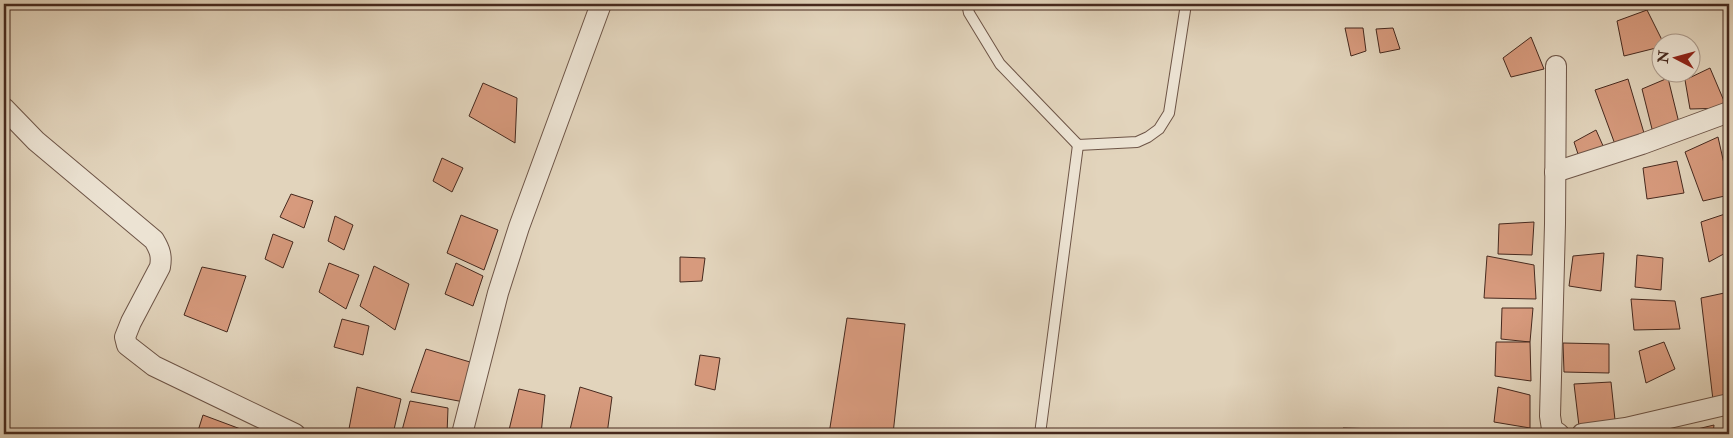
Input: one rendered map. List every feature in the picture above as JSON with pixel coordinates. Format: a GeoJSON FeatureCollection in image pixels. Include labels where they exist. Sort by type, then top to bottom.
{"type":"FeatureCollection","features":[{"type":"Feature","properties":{"kind":"street"},"geometry":{"type":"LineString","coordinates":[[462,434],[498,293],[519,228],[601,4]]}},
{"type":"Feature","properties":{"kind":"street"},"geometry":{"type":"LineString","coordinates":[[1556,66],[1550,416],[1552,429],[1559,434]]}},
{"type":"Feature","properties":{"kind":"street"},"geometry":{"type":"LineString","coordinates":[[4,108],[36,141],[154,240],[160,249],[162,257],[160,267],[128,330],[125,338],[127,345],[154,366],[295,434]]}},
{"type":"Feature","properties":{"kind":"street"},"geometry":{"type":"LineString","coordinates":[[1555,172],[1642,144],[1729,112]]}},
{"type":"Feature","properties":{"kind":"street"},"geometry":{"type":"LineString","coordinates":[[1582,434],[1626,428],[1729,404]]}},
{"type":"Feature","properties":{"kind":"lane"},"geometry":{"type":"LineString","coordinates":[[967,4],[969,13],[1000,64],[1078,145],[1137,142],[1159,129],[1169,113],[1186,4]]}},
{"type":"Feature","properties":{"kind":"lane"},"geometry":{"type":"LineString","coordinates":[[1040,434],[1078,145]]}},
{"type":"Feature","properties":{"kind":"building"},"geometry":{"type":"Polygon","coordinates":[[[1647,10],[1658,32],[1650,32],[1650,50],[1624,56],[1617,21],[1647,10]]]}},
{"type":"Feature","properties":{"kind":"building"},"geometry":{"type":"Polygon","coordinates":[[[1345,28],[1363,28],[1366,51],[1351,56],[1345,28]]]}},
{"type":"Feature","properties":{"kind":"building"},"geometry":{"type":"Polygon","coordinates":[[[1393,28],[1400,49],[1380,53],[1376,29],[1393,28]]]}},
{"type":"Feature","properties":{"kind":"building"},"geometry":{"type":"Polygon","coordinates":[[[1531,37],[1544,69],[1511,77],[1503,58],[1531,37]]]}},
{"type":"Feature","properties":{"kind":"building"},"geometry":{"type":"Polygon","coordinates":[[[1710,68],[1727,108],[1690,109],[1685,82],[1700,82],[1700,73],[1710,68]]]}},
{"type":"Feature","properties":{"kind":"building"},"geometry":{"type":"Polygon","coordinates":[[[1628,79],[1644,133],[1616,147],[1595,90],[1628,79]]]}},
{"type":"Feature","properties":{"kind":"building"},"geometry":{"type":"Polygon","coordinates":[[[1659,82],[1669,82],[1679,123],[1654,137],[1642,89],[1659,82]]]}},
{"type":"Feature","properties":{"kind":"building"},"geometry":{"type":"Polygon","coordinates":[[[483,83],[517,98],[515,143],[469,116],[483,83]]]}},
{"type":"Feature","properties":{"kind":"building"},"geometry":{"type":"Polygon","coordinates":[[[1596,130],[1604,148],[1580,160],[1574,142],[1596,130]]]}},
{"type":"Feature","properties":{"kind":"building"},"geometry":{"type":"Polygon","coordinates":[[[1718,137],[1729,186],[1729,195],[1703,201],[1685,152],[1718,137]]]}},
{"type":"Feature","properties":{"kind":"building"},"geometry":{"type":"Polygon","coordinates":[[[442,158],[463,168],[452,192],[433,181],[442,158]]]}},
{"type":"Feature","properties":{"kind":"building"},"geometry":{"type":"Polygon","coordinates":[[[1677,161],[1684,193],[1647,199],[1643,168],[1677,161]]]}},
{"type":"Feature","properties":{"kind":"building"},"geometry":{"type":"Polygon","coordinates":[[[291,194],[313,201],[304,228],[280,217],[291,194]]]}},
{"type":"Feature","properties":{"kind":"building"},"geometry":{"type":"Polygon","coordinates":[[[1728,213],[1729,251],[1709,262],[1701,222],[1728,213]]]}},
{"type":"Feature","properties":{"kind":"building"},"geometry":{"type":"Polygon","coordinates":[[[461,215],[498,230],[484,270],[447,253],[461,215]]]}},
{"type":"Feature","properties":{"kind":"building"},"geometry":{"type":"Polygon","coordinates":[[[335,216],[353,225],[344,250],[328,241],[335,216]]]}},
{"type":"Feature","properties":{"kind":"building"},"geometry":{"type":"Polygon","coordinates":[[[1534,222],[1532,255],[1498,254],[1499,224],[1534,222]]]}},
{"type":"Feature","properties":{"kind":"building"},"geometry":{"type":"Polygon","coordinates":[[[273,234],[293,242],[283,268],[265,259],[273,234]]]}},
{"type":"Feature","properties":{"kind":"building"},"geometry":{"type":"Polygon","coordinates":[[[1604,253],[1601,291],[1569,286],[1573,256],[1604,253]]]}},
{"type":"Feature","properties":{"kind":"building"},"geometry":{"type":"Polygon","coordinates":[[[1637,255],[1663,258],[1661,290],[1635,287],[1637,255]]]}},
{"type":"Feature","properties":{"kind":"building"},"geometry":{"type":"Polygon","coordinates":[[[1487,256],[1534,265],[1536,299],[1484,298],[1487,256]]]}},
{"type":"Feature","properties":{"kind":"building"},"geometry":{"type":"Polygon","coordinates":[[[680,257],[705,258],[702,281],[680,282],[680,257]]]}},
{"type":"Feature","properties":{"kind":"building"},"geometry":{"type":"Polygon","coordinates":[[[329,263],[359,275],[346,309],[319,292],[329,263]]]}},
{"type":"Feature","properties":{"kind":"building"},"geometry":{"type":"Polygon","coordinates":[[[456,263],[483,276],[473,306],[445,294],[456,263]]]}},
{"type":"Feature","properties":{"kind":"building"},"geometry":{"type":"Polygon","coordinates":[[[374,266],[409,284],[395,330],[360,306],[374,266]]]}},
{"type":"Feature","properties":{"kind":"building"},"geometry":{"type":"Polygon","coordinates":[[[202,267],[246,276],[227,332],[184,315],[202,267]]]}},
{"type":"Feature","properties":{"kind":"building"},"geometry":{"type":"Polygon","coordinates":[[[1729,292],[1729,396],[1713,400],[1701,298],[1729,292]]]}},
{"type":"Feature","properties":{"kind":"building"},"geometry":{"type":"Polygon","coordinates":[[[1631,299],[1675,301],[1680,329],[1634,330],[1631,299]]]}},
{"type":"Feature","properties":{"kind":"building"},"geometry":{"type":"Polygon","coordinates":[[[1502,308],[1533,308],[1530,342],[1501,339],[1502,308]]]}},
{"type":"Feature","properties":{"kind":"building"},"geometry":{"type":"Polygon","coordinates":[[[847,318],[905,324],[893,434],[829,434],[847,318]]]}},
{"type":"Feature","properties":{"kind":"building"},"geometry":{"type":"Polygon","coordinates":[[[342,319],[369,326],[363,355],[334,347],[342,319]]]}},
{"type":"Feature","properties":{"kind":"building"},"geometry":{"type":"Polygon","coordinates":[[[1496,342],[1530,342],[1531,381],[1495,376],[1496,342]]]}},
{"type":"Feature","properties":{"kind":"building"},"geometry":{"type":"Polygon","coordinates":[[[1664,342],[1675,369],[1646,383],[1639,351],[1664,342]]]}},
{"type":"Feature","properties":{"kind":"building"},"geometry":{"type":"Polygon","coordinates":[[[1563,343],[1609,344],[1609,373],[1564,372],[1563,343]]]}},
{"type":"Feature","properties":{"kind":"building"},"geometry":{"type":"Polygon","coordinates":[[[426,349],[470,362],[464,402],[411,392],[426,349]]]}},
{"type":"Feature","properties":{"kind":"building"},"geometry":{"type":"Polygon","coordinates":[[[700,355],[720,358],[715,390],[695,385],[700,355]]]}},
{"type":"Feature","properties":{"kind":"building"},"geometry":{"type":"Polygon","coordinates":[[[1611,382],[1615,420],[1579,426],[1574,384],[1611,382]]]}},
{"type":"Feature","properties":{"kind":"building"},"geometry":{"type":"Polygon","coordinates":[[[357,387],[401,399],[393,434],[348,434],[357,387]]]}},
{"type":"Feature","properties":{"kind":"building"},"geometry":{"type":"Polygon","coordinates":[[[580,387],[612,397],[607,434],[569,434],[580,387]]]}},
{"type":"Feature","properties":{"kind":"building"},"geometry":{"type":"Polygon","coordinates":[[[1498,387],[1530,395],[1530,428],[1494,422],[1498,387]]]}},
{"type":"Feature","properties":{"kind":"building"},"geometry":{"type":"Polygon","coordinates":[[[519,389],[545,395],[541,434],[508,434],[519,389]]]}},
{"type":"Feature","properties":{"kind":"building"},"geometry":{"type":"Polygon","coordinates":[[[410,401],[448,408],[447,434],[401,434],[410,401]]]}},
{"type":"Feature","properties":{"kind":"building"},"geometry":{"type":"Polygon","coordinates":[[[203,415],[254,434],[197,434],[203,415]]]}},
{"type":"Feature","properties":{"kind":"building"},"geometry":{"type":"Polygon","coordinates":[[[1729,419],[1729,434],[1724,434],[1724,420],[1729,419]]]}},
{"type":"Feature","properties":{"kind":"building"},"geometry":{"type":"Polygon","coordinates":[[[1714,425],[1713,434],[1689,434],[1689,431],[1714,425]]]}},
{"type":"Feature","properties":{"kind":"building"},"geometry":{"type":"Polygon","coordinates":[[[1343,428],[1381,429],[1382,434],[1343,434],[1343,428]]]}}]}
